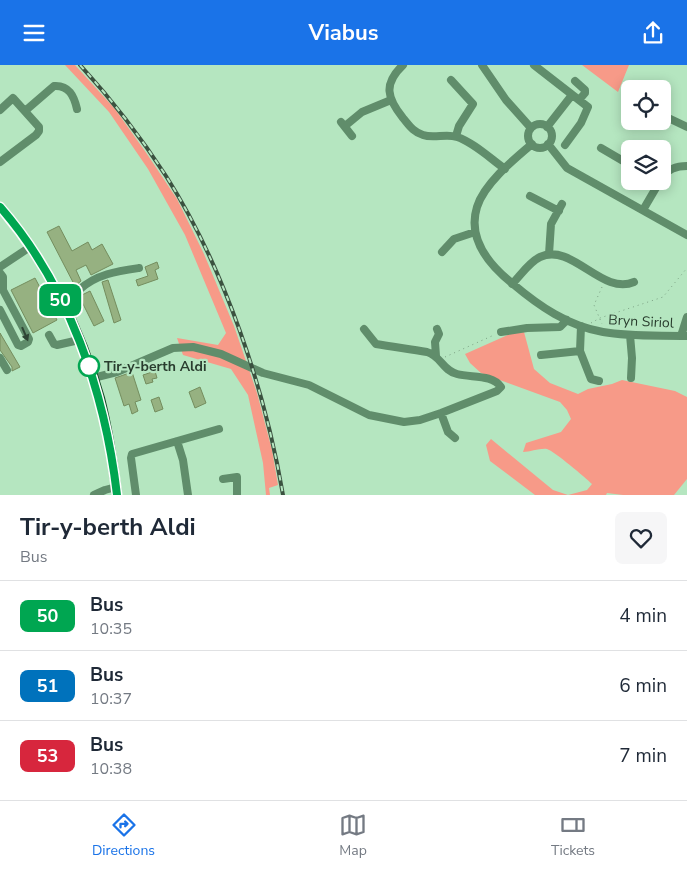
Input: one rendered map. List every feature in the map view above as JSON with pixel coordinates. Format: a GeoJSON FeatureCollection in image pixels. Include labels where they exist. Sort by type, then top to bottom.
{"type":"FeatureCollection","features":[{"type":"Feature","properties":{"kind":"main road"},"geometry":{"type":"LineString","coordinates":[[0,207],[30,247],[66,310],[79,340],[100,397],[109,438],[117,491]]}},
{"type":"Feature","properties":{"kind":"street"},"geometry":{"type":"LineString","coordinates":[[403,65],[391,78],[389,92],[396,109],[415,132],[431,137],[456,136],[505,169]]}},
{"type":"Feature","properties":{"kind":"street"},"geometry":{"type":"LineString","coordinates":[[482,65],[506,100],[531,128]]}},
{"type":"Feature","properties":{"kind":"street"},"geometry":{"type":"LineString","coordinates":[[534,65],[588,107],[581,123],[565,145]]}},
{"type":"Feature","properties":{"kind":"street"},"geometry":{"type":"LineString","coordinates":[[451,80],[473,104],[459,126],[456,136]]}},
{"type":"Feature","properties":{"kind":"street"},"geometry":{"type":"LineString","coordinates":[[575,81],[585,90],[585,93],[579,100]]}},
{"type":"Feature","properties":{"kind":"street"},"geometry":{"type":"LineString","coordinates":[[26,111],[54,86],[58,85],[66,88],[72,94],[77,109]]}},
{"type":"Feature","properties":{"kind":"street"},"geometry":{"type":"LineString","coordinates":[[547,127],[572,95]]}},
{"type":"Feature","properties":{"kind":"street"},"geometry":{"type":"LineString","coordinates":[[0,110],[14,98],[39,127],[38,131],[0,162]]}},
{"type":"Feature","properties":{"kind":"street"},"geometry":{"type":"LineString","coordinates":[[352,137],[343,124],[391,100]]}},
{"type":"Feature","properties":{"kind":"street"},"geometry":{"type":"LineString","coordinates":[[671,119],[687,127]]}},
{"type":"Feature","properties":{"kind":"street"},"geometry":{"type":"LineString","coordinates":[[537,124],[547,127],[551,134],[548,145],[538,147],[532,144],[528,138],[531,128],[537,124]]}},
{"type":"Feature","properties":{"kind":"street","name":"Bryn Siriol"},"geometry":{"type":"LineString","coordinates":[[532,144],[505,169],[480,199],[474,219],[475,232],[479,246],[490,263],[528,298],[552,313],[581,326],[606,333],[684,336]]}},
{"type":"Feature","properties":{"kind":"street"},"geometry":{"type":"LineString","coordinates":[[548,145],[567,168],[687,235]]}},
{"type":"Feature","properties":{"kind":"street"},"geometry":{"type":"LineString","coordinates":[[601,148],[621,160]]}},
{"type":"Feature","properties":{"kind":"street"},"geometry":{"type":"LineString","coordinates":[[671,170],[687,166]]}},
{"type":"Feature","properties":{"kind":"street"},"geometry":{"type":"LineString","coordinates":[[643,210],[654,190]]}},
{"type":"Feature","properties":{"kind":"street"},"geometry":{"type":"LineString","coordinates":[[530,196],[560,208],[551,224],[549,254]]}},
{"type":"Feature","properties":{"kind":"street"},"geometry":{"type":"LineString","coordinates":[[442,252],[454,239],[475,232]]}},
{"type":"Feature","properties":{"kind":"street"},"geometry":{"type":"LineString","coordinates":[[0,267],[30,247]]}},
{"type":"Feature","properties":{"kind":"street"},"geometry":{"type":"LineString","coordinates":[[512,284],[531,263],[549,254],[572,260],[609,281],[623,285],[634,281]]}},
{"type":"Feature","properties":{"kind":"street"},"geometry":{"type":"LineString","coordinates":[[66,310],[78,291],[92,280],[114,272],[139,267]]}},
{"type":"Feature","properties":{"kind":"street"},"geometry":{"type":"LineString","coordinates":[[0,273],[2,277],[2,291],[29,339],[28,342],[21,346],[18,345],[0,310]]}},
{"type":"Feature","properties":{"kind":"street"},"geometry":{"type":"LineString","coordinates":[[684,336],[687,317]]}},
{"type":"Feature","properties":{"kind":"street"},"geometry":{"type":"LineString","coordinates":[[502,332],[527,328],[560,327],[567,320]]}},
{"type":"Feature","properties":{"kind":"street"},"geometry":{"type":"LineString","coordinates":[[581,326],[578,354],[591,379],[599,381]]}},
{"type":"Feature","properties":{"kind":"street"},"geometry":{"type":"LineString","coordinates":[[364,329],[376,344],[428,353],[437,357]]}},
{"type":"Feature","properties":{"kind":"street"},"geometry":{"type":"LineString","coordinates":[[93,378],[117,372],[173,348],[194,347],[221,354],[263,373],[309,385],[369,415],[404,422],[420,420],[497,391],[501,387],[491,379],[458,375],[447,371],[437,357],[435,342],[439,334],[438,329]]}},
{"type":"Feature","properties":{"kind":"street"},"geometry":{"type":"LineString","coordinates":[[49,335],[54,344],[57,345],[79,340]]}},
{"type":"Feature","properties":{"kind":"street"},"geometry":{"type":"LineString","coordinates":[[630,335],[631,378]]}},
{"type":"Feature","properties":{"kind":"street"},"geometry":{"type":"LineString","coordinates":[[541,355],[578,354]]}},
{"type":"Feature","properties":{"kind":"street"},"geometry":{"type":"LineString","coordinates":[[0,358],[6,369]]}},
{"type":"Feature","properties":{"kind":"street"},"geometry":{"type":"LineString","coordinates":[[441,413],[448,433],[455,438]]}},
{"type":"Feature","properties":{"kind":"street"},"geometry":{"type":"LineString","coordinates":[[136,495],[132,454],[219,429]]}},
{"type":"Feature","properties":{"kind":"street"},"geometry":{"type":"LineString","coordinates":[[177,441],[183,460],[188,495]]}},
{"type":"Feature","properties":{"kind":"street"},"geometry":{"type":"LineString","coordinates":[[223,479],[237,477],[237,495]]}},
{"type":"Feature","properties":{"kind":"street"},"geometry":{"type":"LineString","coordinates":[[94,495],[105,490],[117,491]]}},
{"type":"Feature","properties":{"kind":"path"},"geometry":{"type":"LineString","coordinates":[[600,318],[663,297],[687,268]]}},
{"type":"Feature","properties":{"kind":"path"},"geometry":{"type":"LineString","coordinates":[[606,333],[594,305],[609,281]]}},
{"type":"Feature","properties":{"kind":"path"},"geometry":{"type":"LineString","coordinates":[[437,357],[502,332]]}},
{"type":"Feature","properties":{"kind":"shaded area"},"geometry":{"type":"Polygon","coordinates":[[[65,65],[75,65],[115,109],[177,199],[204,254],[234,326],[257,393],[272,450],[278,485],[269,488],[270,495],[266,495],[263,463],[248,395],[231,369],[183,355],[177,338],[218,345],[226,333],[185,235],[148,169],[109,112],[65,65]]]}},
{"type":"Feature","properties":{"kind":"shaded area"},"geometry":{"type":"Polygon","coordinates":[[[582,65],[629,65],[623,80],[621,80],[618,92],[582,65]]]}},
{"type":"Feature","properties":{"kind":"shaded area"},"geometry":{"type":"Polygon","coordinates":[[[524,332],[534,369],[550,383],[578,394],[588,389],[622,380],[675,391],[687,397],[687,479],[674,495],[623,495],[607,493],[606,495],[568,495],[587,490],[592,484],[563,459],[547,449],[523,452],[526,443],[561,432],[571,419],[567,410],[560,402],[481,373],[470,363],[465,354],[510,334],[524,332]]]}},
{"type":"Feature","properties":{"kind":"shaded area"},"geometry":{"type":"Polygon","coordinates":[[[491,439],[553,490],[568,495],[535,495],[490,461],[486,445],[491,439]]]}},
{"type":"Feature","properties":{"kind":"building"},"geometry":{"type":"Polygon","coordinates":[[[59,226],[72,251],[88,242],[92,250],[102,244],[113,264],[91,275],[86,265],[76,270],[81,281],[75,286],[47,232],[59,226]]]}},
{"type":"Feature","properties":{"kind":"building"},"geometry":{"type":"Polygon","coordinates":[[[157,262],[159,268],[155,270],[158,279],[138,286],[136,280],[148,276],[145,267],[157,262]]]}},
{"type":"Feature","properties":{"kind":"building"},"geometry":{"type":"Polygon","coordinates":[[[35,278],[57,320],[33,333],[11,290],[35,278]]]}},
{"type":"Feature","properties":{"kind":"building"},"geometry":{"type":"Polygon","coordinates":[[[108,280],[121,320],[114,323],[102,282],[108,280]]]}},
{"type":"Feature","properties":{"kind":"building"},"geometry":{"type":"Polygon","coordinates":[[[90,291],[104,321],[94,326],[80,298],[90,291]]]}},
{"type":"Feature","properties":{"kind":"building"},"geometry":{"type":"Polygon","coordinates":[[[0,333],[20,367],[12,371],[12,367],[0,350],[0,333]]]}},
{"type":"Feature","properties":{"kind":"building"},"geometry":{"type":"Polygon","coordinates":[[[155,371],[157,378],[152,379],[153,382],[146,384],[143,375],[155,371]]]}},
{"type":"Feature","properties":{"kind":"building"},"geometry":{"type":"Polygon","coordinates":[[[132,372],[141,400],[135,402],[138,411],[132,414],[129,404],[124,406],[115,378],[132,372]]]}},
{"type":"Feature","properties":{"kind":"building"},"geometry":{"type":"Polygon","coordinates":[[[200,387],[206,403],[195,408],[189,392],[200,387]]]}},
{"type":"Feature","properties":{"kind":"building"},"geometry":{"type":"Polygon","coordinates":[[[159,397],[163,409],[155,412],[151,400],[159,397]]]}},
{"type":"Feature","properties":{"kind":"railway"},"geometry":{"type":"LineString","coordinates":[[80,65],[103,91],[156,161],[187,211],[206,249],[240,330],[253,371],[265,413],[283,495]]}},
{"type":"Feature","properties":{"kind":"bus line","name":"50"},"geometry":{"type":"LineString","coordinates":[[0,207],[30,247],[50,280],[79,340],[100,397],[109,438],[117,495]]}},
{"type":"Feature","properties":{"kind":"place","name":"Tir-y-berth Aldi"},"geometry":{"type":"Point","coordinates":[89,366]}}]}
